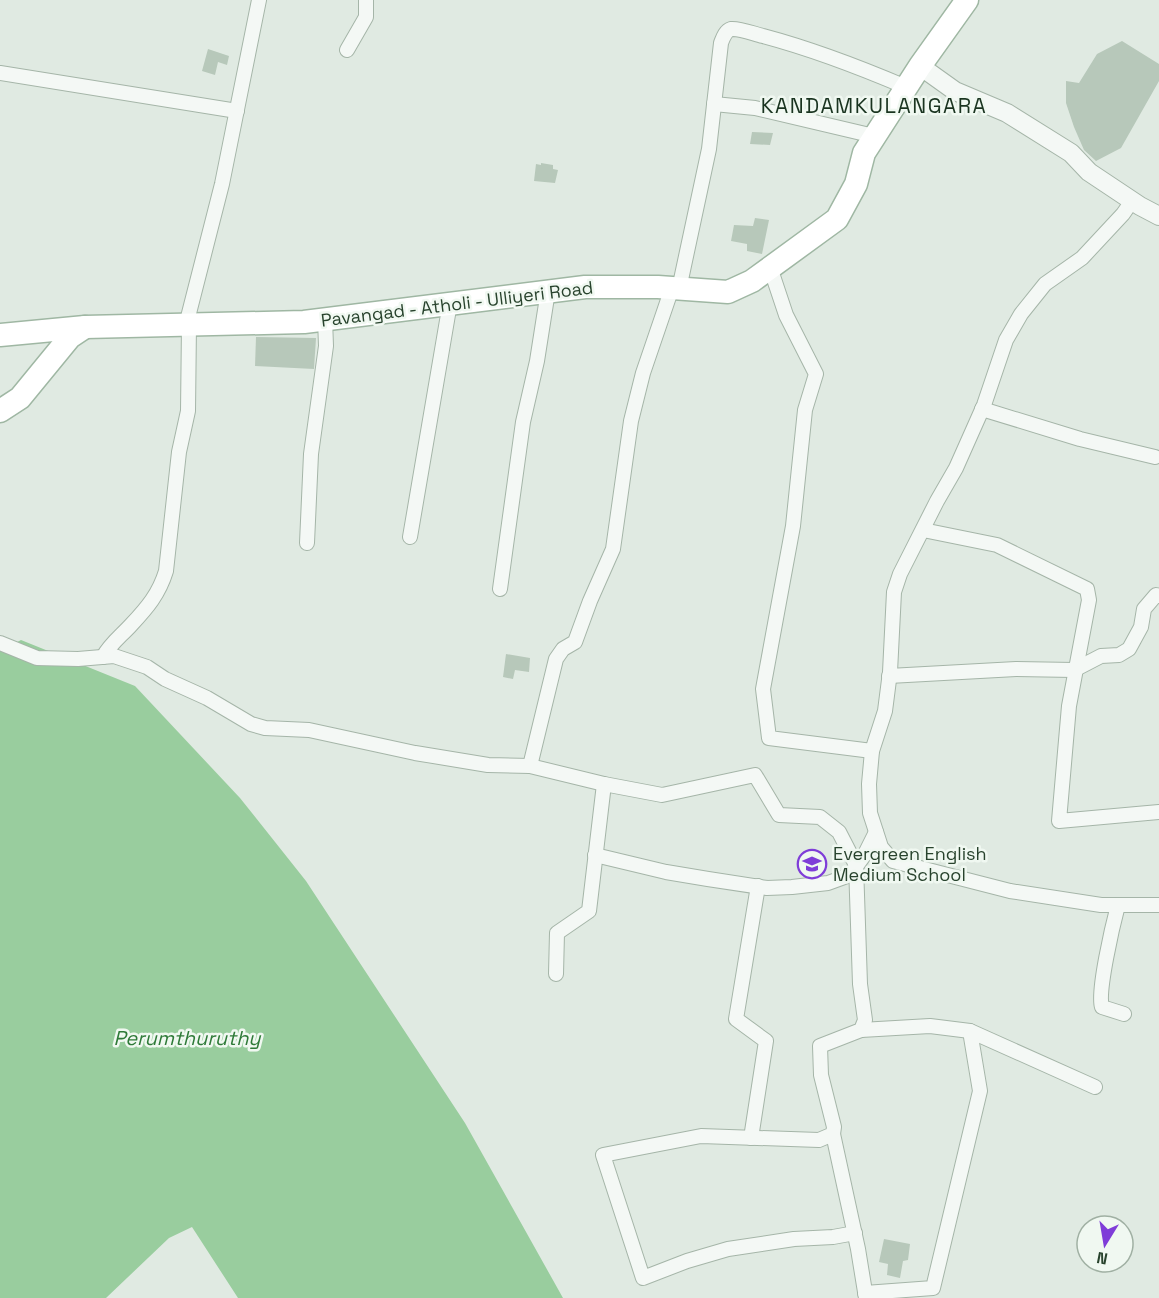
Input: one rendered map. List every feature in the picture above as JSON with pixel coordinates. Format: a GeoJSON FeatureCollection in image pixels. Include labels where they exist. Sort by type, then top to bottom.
{"type":"FeatureCollection","features":[{"type":"Feature","properties":{"kind":"main road","name":"Pavangad - Atholi - Ulliyeri Road"},"geometry":{"type":"LineString","coordinates":[[0,334],[85,327],[304,322],[585,287],[675,288],[728,292],[752,281],[837,219],[856,184],[864,153],[874,136],[967,0]]}},
{"type":"Feature","properties":{"kind":"main road"},"geometry":{"type":"LineString","coordinates":[[0,411],[20,398],[70,337],[85,327]]}},
{"type":"Feature","properties":{"kind":"street"},"geometry":{"type":"LineString","coordinates":[[103,657],[109,646],[130,626],[160,588],[166,571],[179,452],[188,411],[188,325],[222,184],[259,0]]}},
{"type":"Feature","properties":{"kind":"street"},"geometry":{"type":"LineString","coordinates":[[347,50],[366,18],[366,0]]}},
{"type":"Feature","properties":{"kind":"street"},"geometry":{"type":"LineString","coordinates":[[530,766],[556,659],[562,649],[575,642],[590,601],[614,549],[631,421],[643,373],[675,288],[705,169],[721,43],[725,33],[731,29],[783,41],[843,61],[906,87]]}},
{"type":"Feature","properties":{"kind":"street"},"geometry":{"type":"LineString","coordinates":[[920,66],[955,91],[1007,113],[1071,153],[1089,172],[1159,216]]}},
{"type":"Feature","properties":{"kind":"street"},"geometry":{"type":"LineString","coordinates":[[0,73],[237,111]]}},
{"type":"Feature","properties":{"kind":"street"},"geometry":{"type":"LineString","coordinates":[[714,104],[755,108],[874,136]]}},
{"type":"Feature","properties":{"kind":"street"},"geometry":{"type":"LineString","coordinates":[[1132,201],[1123,214],[1082,258],[1045,284],[1021,314],[1006,340],[982,410],[956,468],[900,574],[894,592],[885,711],[872,751],[869,803],[881,847],[893,861],[1010,891],[1101,905],[1159,905]]}},
{"type":"Feature","properties":{"kind":"street"},"geometry":{"type":"LineString","coordinates":[[771,267],[786,315],[816,374],[805,410],[793,526],[763,689],[770,738],[872,751]]}},
{"type":"Feature","properties":{"kind":"street"},"geometry":{"type":"LineString","coordinates":[[500,589],[523,422],[537,361],[548,291]]}},
{"type":"Feature","properties":{"kind":"street"},"geometry":{"type":"LineString","coordinates":[[410,537],[450,303]]}},
{"type":"Feature","properties":{"kind":"street"},"geometry":{"type":"LineString","coordinates":[[307,543],[311,454],[326,346],[326,319]]}},
{"type":"Feature","properties":{"kind":"street"},"geometry":{"type":"LineString","coordinates":[[982,410],[1080,439],[1155,457]]}},
{"type":"Feature","properties":{"kind":"street"},"geometry":{"type":"LineString","coordinates":[[922,530],[997,545],[1087,589],[1089,600],[1069,706],[1059,820],[1159,812]]}},
{"type":"Feature","properties":{"kind":"street"},"geometry":{"type":"LineString","coordinates":[[889,676],[1016,669],[1076,669],[1101,656],[1119,655],[1129,649],[1140,627],[1144,609],[1156,595],[1159,596]]}},
{"type":"Feature","properties":{"kind":"street"},"geometry":{"type":"LineString","coordinates":[[0,643],[37,658],[78,659],[114,656],[147,667],[165,679],[207,698],[251,724],[266,728],[292,728],[318,732],[488,765],[530,766],[603,784],[662,795],[755,775],[779,815],[820,817],[838,832],[856,865],[860,984],[865,1020],[861,1030]]}},
{"type":"Feature","properties":{"kind":"street"},"geometry":{"type":"LineString","coordinates":[[556,974],[557,933],[589,911],[603,784]]}},
{"type":"Feature","properties":{"kind":"street"},"geometry":{"type":"LineString","coordinates":[[595,855],[666,872],[758,886],[828,883],[850,875],[876,832]]}},
{"type":"Feature","properties":{"kind":"street"},"geometry":{"type":"LineString","coordinates":[[751,1138],[766,1041],[736,1019],[758,886]]}},
{"type":"Feature","properties":{"kind":"street"},"geometry":{"type":"LineString","coordinates":[[1118,905],[1100,1004],[1102,1008],[1124,1014]]}},
{"type":"Feature","properties":{"kind":"street"},"geometry":{"type":"LineString","coordinates":[[970,1031],[980,1091],[933,1288],[866,1296],[833,1134],[834,1127],[821,1075],[820,1046],[861,1030],[930,1026],[970,1031],[1095,1087]]}},
{"type":"Feature","properties":{"kind":"street"},"geometry":{"type":"LineString","coordinates":[[833,1134],[819,1140],[701,1136],[603,1155],[643,1278],[687,1261],[728,1250],[794,1239],[833,1237],[855,1233]]}},
{"type":"Feature","properties":{"kind":"water","name":"Perumthuruthy"},"geometry":{"type":"Polygon","coordinates":[[[21,640],[135,686],[240,798],[306,881],[465,1123],[563,1298],[238,1298],[192,1227],[169,1238],[106,1298],[0,1298],[0,651],[21,640]]]}},
{"type":"Feature","properties":{"kind":"building"},"geometry":{"type":"Polygon","coordinates":[[[1122,41],[1159,64],[1159,81],[1121,148],[1096,161],[1084,150],[1074,127],[1066,103],[1066,81],[1079,83],[1097,54],[1122,41]]]}},
{"type":"Feature","properties":{"kind":"building"},"geometry":{"type":"Polygon","coordinates":[[[208,49],[229,56],[227,65],[218,62],[215,75],[202,71],[208,49]]]}},
{"type":"Feature","properties":{"kind":"building"},"geometry":{"type":"Polygon","coordinates":[[[752,132],[773,133],[770,145],[750,144],[752,132]]]}},
{"type":"Feature","properties":{"kind":"building"},"geometry":{"type":"Polygon","coordinates":[[[541,163],[553,165],[553,169],[558,170],[555,183],[534,181],[536,164],[541,165],[541,163]]]}},
{"type":"Feature","properties":{"kind":"building"},"geometry":{"type":"Polygon","coordinates":[[[755,218],[769,220],[762,254],[747,251],[747,244],[731,241],[734,225],[753,226],[755,218]]]}},
{"type":"Feature","properties":{"kind":"building"},"geometry":{"type":"Polygon","coordinates":[[[256,337],[316,338],[314,369],[255,366],[256,337]]]}},
{"type":"Feature","properties":{"kind":"building"},"geometry":{"type":"Polygon","coordinates":[[[506,654],[530,658],[529,672],[515,670],[513,679],[503,677],[506,654]]]}},
{"type":"Feature","properties":{"kind":"building"},"geometry":{"type":"Polygon","coordinates":[[[884,1239],[910,1244],[908,1260],[903,1261],[900,1278],[887,1275],[888,1264],[879,1262],[884,1239]]]}},
{"type":"Feature","properties":{"kind":"place","name":"Evergreen English Medium School"},"geometry":{"type":"Point","coordinates":[812,864]}},
{"type":"Feature","properties":{"kind":"district","name":"KANDAMKULANGARA"},"geometry":{"type":"Point","coordinates":[874,106]}}]}
